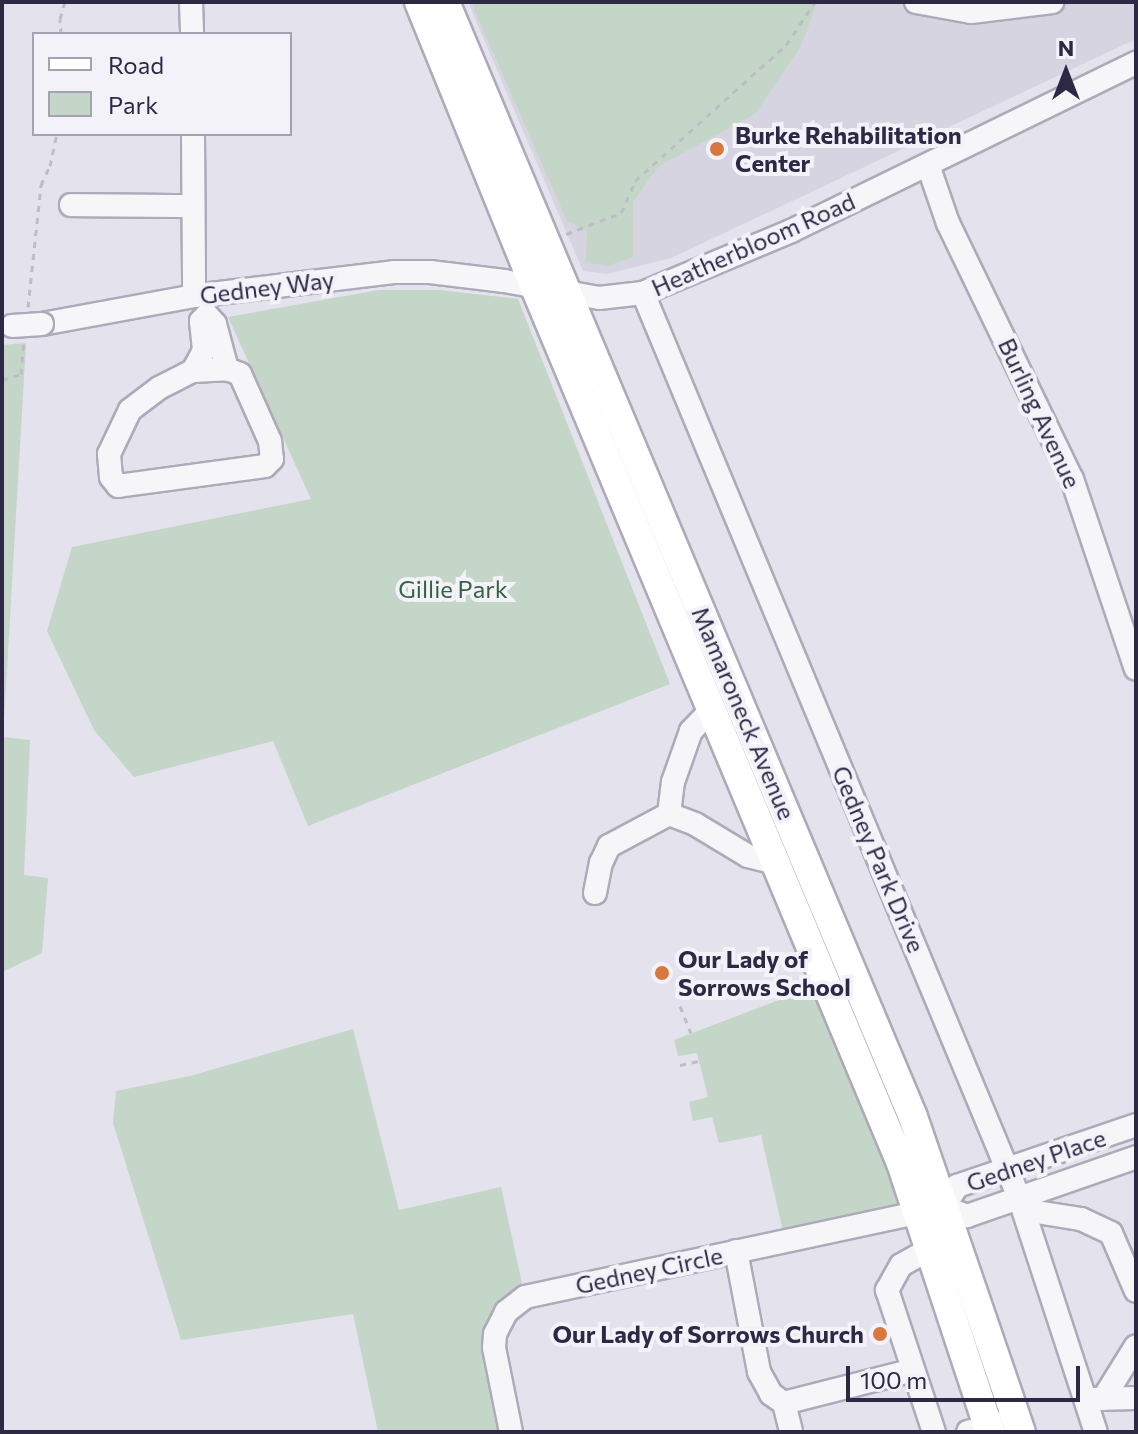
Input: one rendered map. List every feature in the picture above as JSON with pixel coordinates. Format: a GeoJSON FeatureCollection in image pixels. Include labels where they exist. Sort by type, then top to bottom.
{"type":"FeatureCollection","features":[{"type":"Feature","properties":{"kind":"main road","name":"Mamaroneck Avenue"},"geometry":{"type":"LineString","coordinates":[[419,2],[776,863],[932,1209],[1019,1426]]}},
{"type":"Feature","properties":{"kind":"main road","name":"Mamaroneck Avenue"},"geometry":{"type":"LineString","coordinates":[[445,2],[890,1059],[932,1209],[931,1248],[982,1430]]}},
{"type":"Feature","properties":{"kind":"street"},"geometry":{"type":"LineString","coordinates":[[191,2],[192,32]]}},
{"type":"Feature","properties":{"kind":"street"},"geometry":{"type":"LineString","coordinates":[[916,2],[971,12],[1052,2]]}},
{"type":"Feature","properties":{"kind":"street","name":"Heatherbloom Road"},"geometry":{"type":"LineString","coordinates":[[534,285],[599,298],[643,293],[791,231],[1136,63]]}},
{"type":"Feature","properties":{"kind":"street"},"geometry":{"type":"LineString","coordinates":[[193,136],[193,206],[204,350],[193,371]]}},
{"type":"Feature","properties":{"kind":"street","name":"Burling Avenue"},"geometry":{"type":"LineString","coordinates":[[928,165],[948,223],[1072,479],[1136,669]]}},
{"type":"Feature","properties":{"kind":"street"},"geometry":{"type":"LineString","coordinates":[[71,205],[193,206]]}},
{"type":"Feature","properties":{"kind":"street","name":"Gedney Way"},"geometry":{"type":"LineString","coordinates":[[21,326],[394,272],[430,272],[534,285]]}},
{"type":"Feature","properties":{"kind":"street","name":"Gedney Park Drive"},"geometry":{"type":"LineString","coordinates":[[643,293],[1022,1205],[1093,1399],[1096,1432]]}},
{"type":"Feature","properties":{"kind":"street"},"geometry":{"type":"LineString","coordinates":[[202,302],[215,324],[227,369]]}},
{"type":"Feature","properties":{"kind":"street"},"geometry":{"type":"LineString","coordinates":[[227,369],[240,374],[270,441],[272,459],[265,466],[118,486],[111,477],[109,454],[130,410],[159,388],[193,371],[227,369]]}},
{"type":"Feature","properties":{"kind":"street"},"geometry":{"type":"LineString","coordinates":[[669,814],[673,782],[691,731],[712,709]]}},
{"type":"Feature","properties":{"kind":"street"},"geometry":{"type":"LineString","coordinates":[[595,893],[601,863],[609,846],[669,814],[695,824],[748,856],[776,863]]}},
{"type":"Feature","properties":{"kind":"street","name":"Gedney Place"},"geometry":{"type":"LineString","coordinates":[[932,1209],[957,1186],[1136,1125]]}},
{"type":"Feature","properties":{"kind":"street","name":"Gedney Place"},"geometry":{"type":"LineString","coordinates":[[932,1209],[967,1216],[1022,1205],[1136,1157]]}},
{"type":"Feature","properties":{"kind":"street"},"geometry":{"type":"LineString","coordinates":[[1022,1205],[1081,1219],[1111,1233],[1136,1291]]}},
{"type":"Feature","properties":{"kind":"street","name":"Gedney Circle"},"geometry":{"type":"LineString","coordinates":[[511,1432],[494,1348],[498,1324],[515,1303],[525,1297],[932,1209]]}},
{"type":"Feature","properties":{"kind":"street"},"geometry":{"type":"LineString","coordinates":[[931,1248],[901,1265],[887,1290],[934,1432]]}},
{"type":"Feature","properties":{"kind":"street"},"geometry":{"type":"LineString","coordinates":[[736,1251],[759,1372],[771,1394],[784,1403],[791,1432]]}},
{"type":"Feature","properties":{"kind":"street"},"geometry":{"type":"LineString","coordinates":[[1093,1399],[1136,1346]]}},
{"type":"Feature","properties":{"kind":"street"},"geometry":{"type":"LineString","coordinates":[[784,1403],[913,1370]]}},
{"type":"Feature","properties":{"kind":"street"},"geometry":{"type":"LineString","coordinates":[[1093,1399],[1136,1398]]}},
{"type":"Feature","properties":{"kind":"street"},"geometry":{"type":"LineString","coordinates":[[982,1430],[1019,1426]]}},
{"type":"Feature","properties":{"kind":"path"},"geometry":{"type":"LineString","coordinates":[[61,32],[60,19],[65,2]]}},
{"type":"Feature","properties":{"kind":"path"},"geometry":{"type":"LineString","coordinates":[[547,242],[621,213],[635,181],[786,45],[815,2]]}},
{"type":"Feature","properties":{"kind":"path"},"geometry":{"type":"LineString","coordinates":[[2,380],[21,374],[21,326],[41,185],[50,166],[57,136]]}},
{"type":"Feature","properties":{"kind":"path"},"geometry":{"type":"LineString","coordinates":[[680,1006],[691,1033]]}},
{"type":"Feature","properties":{"kind":"path"},"geometry":{"type":"LineString","coordinates":[[680,1065],[699,1061]]}},
{"type":"Feature","properties":{"kind":"shaded area","name":"Burke Rehabilitation Center"},"geometry":{"type":"Polygon","coordinates":[[[468,2],[1136,2],[1136,39],[671,258],[607,274],[583,271],[468,2]]]}},
{"type":"Feature","properties":{"kind":"green space"},"geometry":{"type":"Polygon","coordinates":[[[471,2],[817,2],[801,46],[755,114],[659,166],[633,202],[633,257],[607,266],[586,262],[587,231],[567,221],[471,2]]]}},
{"type":"Feature","properties":{"kind":"green space","name":"Gillie Park"},"geometry":{"type":"Polygon","coordinates":[[[379,290],[439,290],[518,299],[670,684],[308,826],[273,741],[134,777],[94,730],[47,631],[72,547],[311,499],[228,317],[379,290]]]}},
{"type":"Feature","properties":{"kind":"green space"},"geometry":{"type":"Polygon","coordinates":[[[26,343],[3,737],[30,740],[24,875],[48,878],[42,953],[2,972],[2,345],[26,343]]]}},
{"type":"Feature","properties":{"kind":"green space"},"geometry":{"type":"Polygon","coordinates":[[[826,982],[919,1211],[785,1240],[761,1135],[719,1143],[712,1117],[693,1121],[689,1102],[708,1097],[697,1053],[678,1056],[674,1040],[826,982]]]}},
{"type":"Feature","properties":{"kind":"green space"},"geometry":{"type":"Polygon","coordinates":[[[353,1029],[399,1210],[501,1187],[525,1297],[498,1324],[511,1432],[378,1432],[353,1314],[181,1340],[113,1123],[116,1091],[190,1076],[353,1029]]]}},
{"type":"Feature","properties":{"kind":"place","name":"Burke Rehabilitation Center"},"geometry":{"type":"Point","coordinates":[717,149]}},
{"type":"Feature","properties":{"kind":"place","name":"Our Lady of Sorrows School"},"geometry":{"type":"Point","coordinates":[662,973]}},
{"type":"Feature","properties":{"kind":"place","name":"Our Lady of Sorrows Church"},"geometry":{"type":"Point","coordinates":[880,1334]}}]}
